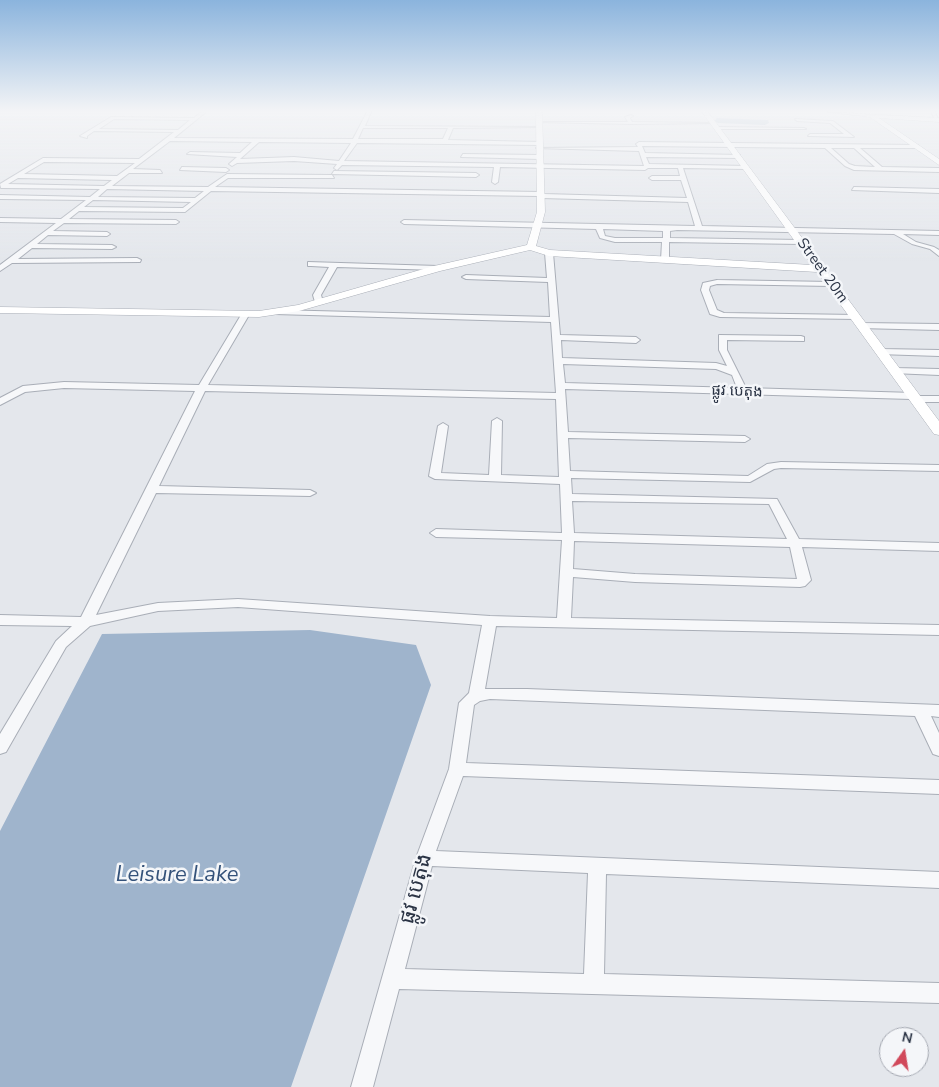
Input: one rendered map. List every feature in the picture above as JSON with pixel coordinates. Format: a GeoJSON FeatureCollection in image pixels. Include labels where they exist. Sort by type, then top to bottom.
{"type":"FeatureCollection","features":[{"type":"Feature","properties":{"kind":"street"},"geometry":{"type":"LineString","coordinates":[[39,163],[1,186],[209,189],[322,194],[541,195],[691,200]]}},
{"type":"Feature","properties":{"kind":"street"},"geometry":{"type":"LineString","coordinates":[[0,269],[138,163]]}},
{"type":"Feature","properties":{"kind":"street"},"geometry":{"type":"LineString","coordinates":[[78,209],[187,209],[227,173],[234,163]]}},
{"type":"Feature","properties":{"kind":"street"},"geometry":{"type":"LineString","coordinates":[[337,163],[497,166],[503,163]]}},
{"type":"Feature","properties":{"kind":"street"},"geometry":{"type":"LineString","coordinates":[[322,194],[340,163]]}},
{"type":"Feature","properties":{"kind":"street"},"geometry":{"type":"LineString","coordinates":[[531,247],[539,226],[540,163]]}},
{"type":"Feature","properties":{"kind":"street"},"geometry":{"type":"LineString","coordinates":[[632,163],[647,166],[746,167]]}},
{"type":"Feature","properties":{"kind":"street","name":"Street 20m"},"geometry":{"type":"LineString","coordinates":[[743,163],[939,430]]}},
{"type":"Feature","properties":{"kind":"street"},"geometry":{"type":"LineString","coordinates":[[842,163],[854,168],[939,170]]}},
{"type":"Feature","properties":{"kind":"street"},"geometry":{"type":"LineString","coordinates":[[875,163],[882,169]]}},
{"type":"Feature","properties":{"kind":"street"},"geometry":{"type":"LineString","coordinates":[[440,176],[445,165]]}},
{"type":"Feature","properties":{"kind":"street"},"geometry":{"type":"LineString","coordinates":[[495,182],[497,166]]}},
{"type":"Feature","properties":{"kind":"street"},"geometry":{"type":"LineString","coordinates":[[680,167],[699,228]]}},
{"type":"Feature","properties":{"kind":"street"},"geometry":{"type":"LineString","coordinates":[[30,168],[40,168]]}},
{"type":"Feature","properties":{"kind":"street"},"geometry":{"type":"LineString","coordinates":[[119,169],[160,172]]}},
{"type":"Feature","properties":{"kind":"street"},"geometry":{"type":"LineString","coordinates":[[182,169],[227,173],[476,175]]}},
{"type":"Feature","properties":{"kind":"street"},"geometry":{"type":"LineString","coordinates":[[16,176],[118,178]]}},
{"type":"Feature","properties":{"kind":"street"},"geometry":{"type":"LineString","coordinates":[[652,178],[684,178]]}},
{"type":"Feature","properties":{"kind":"street"},"geometry":{"type":"LineString","coordinates":[[854,189],[939,191]]}},
{"type":"Feature","properties":{"kind":"street"},"geometry":{"type":"LineString","coordinates":[[929,191],[936,199]]}},
{"type":"Feature","properties":{"kind":"street"},"geometry":{"type":"LineString","coordinates":[[0,197],[197,200]]}},
{"type":"Feature","properties":{"kind":"street"},"geometry":{"type":"LineString","coordinates":[[0,220],[176,222]]}},
{"type":"Feature","properties":{"kind":"street"},"geometry":{"type":"LineString","coordinates":[[404,222],[599,228],[939,233]]}},
{"type":"Feature","properties":{"kind":"street"},"geometry":{"type":"LineString","coordinates":[[599,228],[602,237],[608,239],[801,242]]}},
{"type":"Feature","properties":{"kind":"street"},"geometry":{"type":"LineString","coordinates":[[666,260],[667,229]]}},
{"type":"Feature","properties":{"kind":"street"},"geometry":{"type":"LineString","coordinates":[[895,232],[905,239],[936,248],[939,254]]}},
{"type":"Feature","properties":{"kind":"street"},"geometry":{"type":"LineString","coordinates":[[46,233],[107,234]]}},
{"type":"Feature","properties":{"kind":"street"},"geometry":{"type":"LineString","coordinates":[[31,246],[112,246]]}},
{"type":"Feature","properties":{"kind":"street"},"geometry":{"type":"LineString","coordinates":[[0,310],[245,315],[275,312],[319,302],[438,268],[531,247],[548,253],[820,269]]}},
{"type":"Feature","properties":{"kind":"street"},"geometry":{"type":"LineString","coordinates":[[548,253],[558,361],[568,535],[568,573],[564,622]]}},
{"type":"Feature","properties":{"kind":"street"},"geometry":{"type":"LineString","coordinates":[[11,261],[137,260]]}},
{"type":"Feature","properties":{"kind":"street"},"geometry":{"type":"LineString","coordinates":[[311,264],[438,268]]}},
{"type":"Feature","properties":{"kind":"street"},"geometry":{"type":"LineString","coordinates":[[319,302],[317,295],[334,265]]}},
{"type":"Feature","properties":{"kind":"street"},"geometry":{"type":"LineString","coordinates":[[466,277],[551,280]]}},
{"type":"Feature","properties":{"kind":"street"},"geometry":{"type":"LineString","coordinates":[[831,284],[717,282],[706,285],[705,290],[713,312],[723,315],[939,327]]}},
{"type":"Feature","properties":{"kind":"street"},"geometry":{"type":"LineString","coordinates":[[275,312],[554,320]]}},
{"type":"Feature","properties":{"kind":"street"},"geometry":{"type":"LineString","coordinates":[[0,748],[61,644],[86,622],[201,389],[245,315]]}},
{"type":"Feature","properties":{"kind":"street"},"geometry":{"type":"LineString","coordinates":[[556,337],[636,340]]}},
{"type":"Feature","properties":{"kind":"street"},"geometry":{"type":"LineString","coordinates":[[743,392],[724,350],[722,337],[801,338]]}},
{"type":"Feature","properties":{"kind":"street"},"geometry":{"type":"LineString","coordinates":[[881,352],[939,353]]}},
{"type":"Feature","properties":{"kind":"street"},"geometry":{"type":"LineString","coordinates":[[558,361],[696,364],[728,369],[736,374]]}},
{"type":"Feature","properties":{"kind":"street"},"geometry":{"type":"LineString","coordinates":[[895,371],[939,372]]}},
{"type":"Feature","properties":{"kind":"street","name":"ផ្លូវ បេតុង"},"geometry":{"type":"LineString","coordinates":[[0,402],[23,389],[56,385],[201,389],[560,391],[640,388],[679,394],[743,392],[939,399]]}},
{"type":"Feature","properties":{"kind":"street"},"geometry":{"type":"LineString","coordinates":[[640,388],[649,398]]}},
{"type":"Feature","properties":{"kind":"street"},"geometry":{"type":"LineString","coordinates":[[495,478],[496,421]]}},
{"type":"Feature","properties":{"kind":"street"},"geometry":{"type":"LineString","coordinates":[[443,426],[435,476],[750,479],[771,466],[781,464],[939,468]]}},
{"type":"Feature","properties":{"kind":"street"},"geometry":{"type":"LineString","coordinates":[[562,435],[745,439]]}},
{"type":"Feature","properties":{"kind":"street"},"geometry":{"type":"LineString","coordinates":[[151,489],[310,493]]}},
{"type":"Feature","properties":{"kind":"street"},"geometry":{"type":"LineString","coordinates":[[565,496],[773,501],[795,543],[804,580],[800,583],[635,578],[568,573]]}},
{"type":"Feature","properties":{"kind":"street"},"geometry":{"type":"LineString","coordinates":[[436,533],[568,535],[939,547]]}},
{"type":"Feature","properties":{"kind":"street"},"geometry":{"type":"LineString","coordinates":[[0,620],[86,622],[158,607],[238,603],[490,621],[939,630]]}},
{"type":"Feature","properties":{"kind":"street","name":"ផ្លូវ បេតុង"},"geometry":{"type":"LineString","coordinates":[[362,1087],[425,858],[437,820],[457,770],[467,703],[476,696],[490,621]]}},
{"type":"Feature","properties":{"kind":"street"},"geometry":{"type":"LineString","coordinates":[[476,696],[527,694],[939,711]]}},
{"type":"Feature","properties":{"kind":"street"},"geometry":{"type":"LineString","coordinates":[[920,710],[939,750]]}},
{"type":"Feature","properties":{"kind":"street"},"geometry":{"type":"LineString","coordinates":[[457,770],[939,786]]}},
{"type":"Feature","properties":{"kind":"street"},"geometry":{"type":"LineString","coordinates":[[425,858],[939,880]]}},
{"type":"Feature","properties":{"kind":"street"},"geometry":{"type":"LineString","coordinates":[[594,984],[597,865]]}},
{"type":"Feature","properties":{"kind":"street"},"geometry":{"type":"LineString","coordinates":[[393,979],[939,993]]}},
{"type":"Feature","properties":{"kind":"water","name":"Leisure Lake"},"geometry":{"type":"Polygon","coordinates":[[[310,630],[416,645],[431,685],[291,1087],[0,1087],[0,831],[102,634],[310,630]]]}}]}
